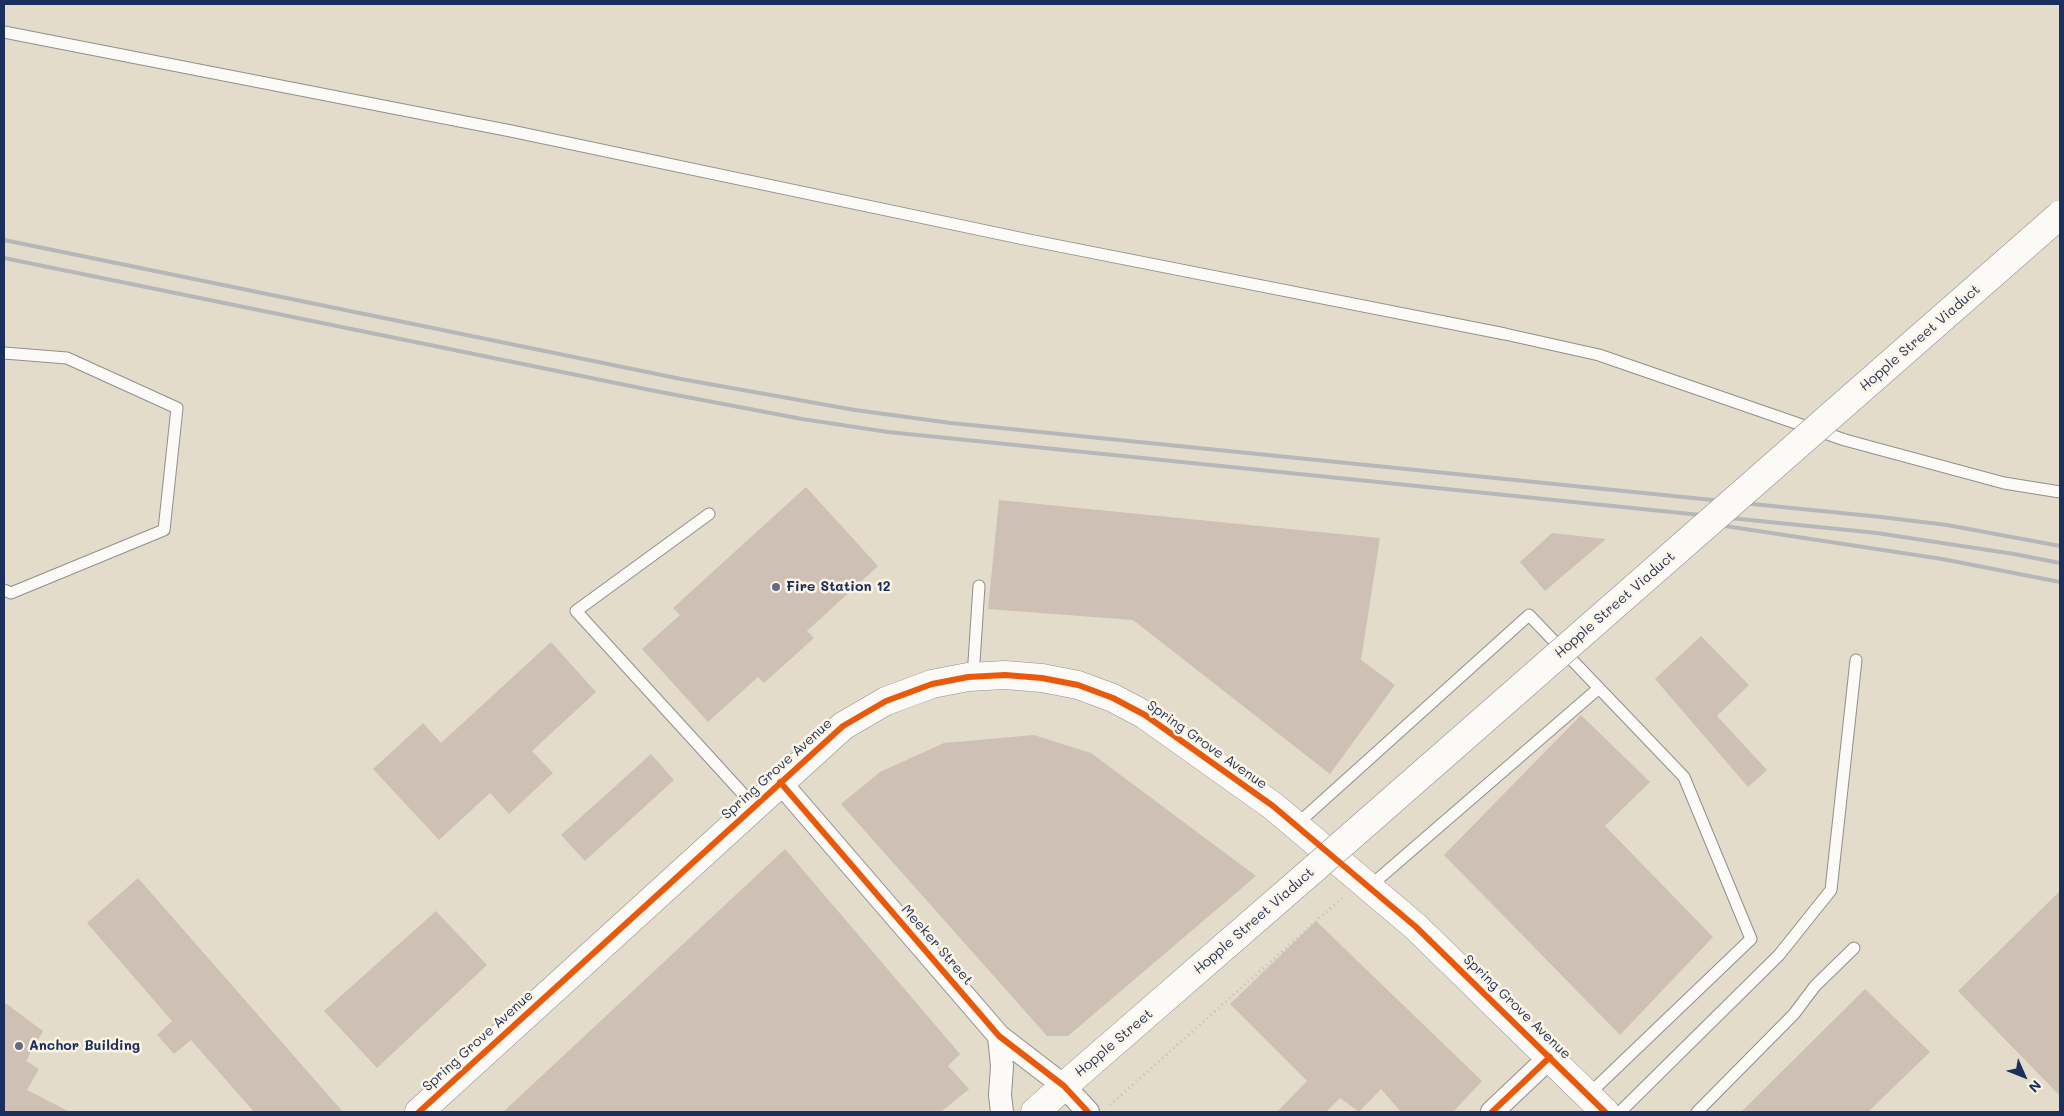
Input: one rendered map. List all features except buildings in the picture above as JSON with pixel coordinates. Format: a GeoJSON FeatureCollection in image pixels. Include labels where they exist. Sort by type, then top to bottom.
{"type":"FeatureCollection","features":[{"type":"Feature","properties":{"kind":"main road","name":"Hopple Street Viaduct"},"geometry":{"type":"LineString","coordinates":[[1171,994],[2060,215]]}},
{"type":"Feature","properties":{"kind":"main road","name":"Spring Grove Avenue"},"geometry":{"type":"LineString","coordinates":[[419,1112],[843,726],[886,701],[932,684],[972,677],[1005,675],[1042,678],[1078,686],[1112,698],[1145,715],[1273,806],[1416,927],[1596,1104]]}},
{"type":"Feature","properties":{"kind":"main road","name":"Hopple Street"},"geometry":{"type":"LineString","coordinates":[[1035,1112],[1171,994]]}},
{"type":"Feature","properties":{"kind":"street","name":"Meeker Street"},"geometry":{"type":"LineString","coordinates":[[780,782],[999,1036],[1064,1086],[1088,1112]]}},
{"type":"Feature","properties":{"kind":"street"},"geometry":{"type":"LineString","coordinates":[[999,1036],[1002,1066],[1002,1112]]}},
{"type":"Feature","properties":{"kind":"street"},"geometry":{"type":"LineString","coordinates":[[1492,1112],[1550,1057]]}},
{"type":"Feature","properties":{"kind":"lane"},"geometry":{"type":"LineString","coordinates":[[4,32],[511,131],[1019,238],[1599,354],[1845,440],[2004,483],[2060,492]]}},
{"type":"Feature","properties":{"kind":"lane"},"geometry":{"type":"LineString","coordinates":[[4,353],[68,358],[177,408],[164,530],[11,593],[4,590]]}},
{"type":"Feature","properties":{"kind":"lane"},"geometry":{"type":"LineString","coordinates":[[709,514],[576,611],[754,806]]}},
{"type":"Feature","properties":{"kind":"lane"},"geometry":{"type":"LineString","coordinates":[[972,677],[979,586]]}},
{"type":"Feature","properties":{"kind":"lane"},"geometry":{"type":"LineString","coordinates":[[1296,825],[1529,615],[1684,777],[1751,939],[1596,1104]]}},
{"type":"Feature","properties":{"kind":"lane"},"geometry":{"type":"LineString","coordinates":[[1620,1112],[1779,955],[1831,890],[1856,660]]}},
{"type":"Feature","properties":{"kind":"lane"},"geometry":{"type":"LineString","coordinates":[[1365,884],[1598,688]]}},
{"type":"Feature","properties":{"kind":"lane"},"geometry":{"type":"LineString","coordinates":[[1697,1112],[1794,1014],[1816,986],[1854,948]]}},
{"type":"Feature","properties":{"kind":"path"},"geometry":{"type":"LineString","coordinates":[[1120,1097],[1365,884]]}},
{"type":"Feature","properties":{"kind":"railway"},"geometry":{"type":"LineString","coordinates":[[4,240],[681,379],[855,410],[951,423],[1881,517],[1947,525],[2060,546]]}},
{"type":"Feature","properties":{"kind":"railway"},"geometry":{"type":"LineString","coordinates":[[4,258],[650,390],[802,419],[888,432],[1877,533],[2060,563]]}},
{"type":"Feature","properties":{"kind":"railway"},"geometry":{"type":"LineString","coordinates":[[1699,522],[1942,559],[2060,582]]}},
{"type":"Feature","properties":{"kind":"cycle path"},"geometry":{"type":"LineString","coordinates":[[419,1112],[843,726],[886,701],[932,684],[968,677],[1005,675],[1042,678],[1078,685],[1113,698],[1145,715],[1273,806],[1416,927],[1605,1112]]}},
{"type":"Feature","properties":{"kind":"cycle path"},"geometry":{"type":"LineString","coordinates":[[780,782],[999,1036],[1064,1086],[1088,1112]]}},
{"type":"Feature","properties":{"kind":"cycle path"},"geometry":{"type":"LineString","coordinates":[[1492,1112],[1550,1057]]}},
{"type":"Feature","properties":{"kind":"place","name":"Fire Station 12"},"geometry":{"type":"Point","coordinates":[776,587]}},
{"type":"Feature","properties":{"kind":"place","name":"Anchor Building"},"geometry":{"type":"Point","coordinates":[19,1046]}}]}
